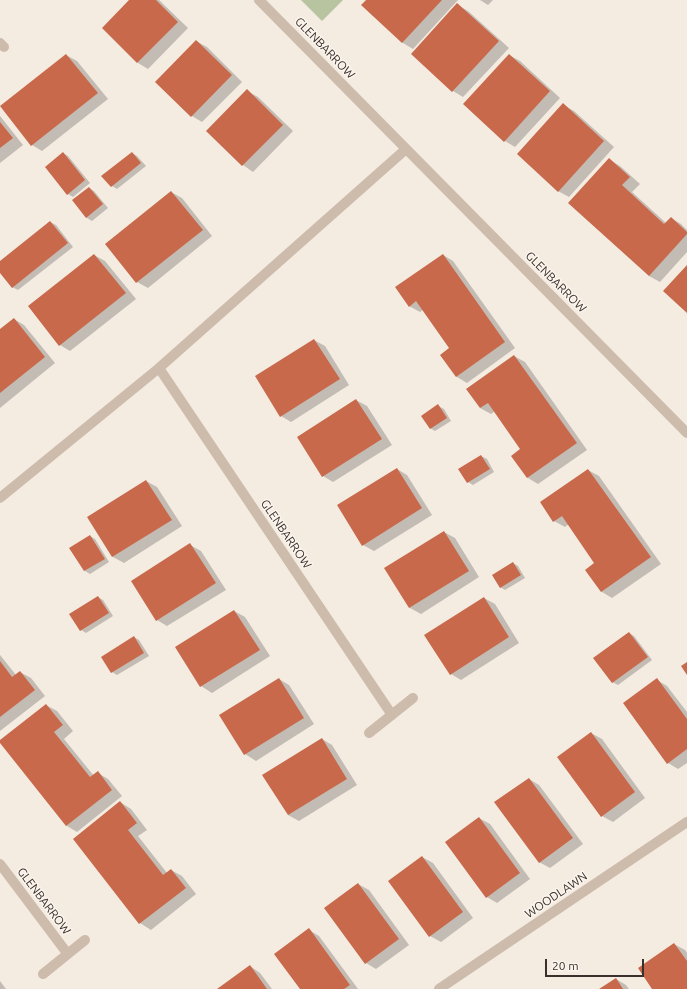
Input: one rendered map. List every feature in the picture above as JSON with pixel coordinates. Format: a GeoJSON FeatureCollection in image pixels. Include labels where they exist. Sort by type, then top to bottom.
{"type":"FeatureCollection","features":[{"type":"Feature","properties":{"kind":"street","name":"GLENBARROW"},"geometry":{"type":"LineString","coordinates":[[260,0],[687,433]]}},
{"type":"Feature","properties":{"kind":"street"},"geometry":{"type":"LineString","coordinates":[[0,498],[158,368],[406,149]]}},
{"type":"Feature","properties":{"kind":"street","name":"GLENBARROW"},"geometry":{"type":"LineString","coordinates":[[158,368],[392,715]]}},
{"type":"Feature","properties":{"kind":"street"},"geometry":{"type":"LineString","coordinates":[[369,733],[413,698]]}},
{"type":"Feature","properties":{"kind":"street","name":"WOODLAWN"},"geometry":{"type":"LineString","coordinates":[[439,989],[687,822]]}},
{"type":"Feature","properties":{"kind":"street","name":"GLENBARROW"},"geometry":{"type":"LineString","coordinates":[[0,864],[67,953]]}},
{"type":"Feature","properties":{"kind":"street","name":"GLENBARROW"},"geometry":{"type":"LineString","coordinates":[[43,974],[67,953],[85,940]]}},
{"type":"Feature","properties":{"kind":"green space"},"geometry":{"type":"Polygon","coordinates":[[[301,0],[343,0],[322,21],[301,0]]]}},
{"type":"Feature","properties":{"kind":"building"},"geometry":{"type":"Polygon","coordinates":[[[129,0],[156,0],[178,22],[137,63],[102,28],[129,0]]]}},
{"type":"Feature","properties":{"kind":"building"},"geometry":{"type":"Polygon","coordinates":[[[366,0],[442,0],[402,43],[361,5],[366,0]]]}},
{"type":"Feature","properties":{"kind":"building"},"geometry":{"type":"Polygon","coordinates":[[[457,3],[499,41],[452,92],[411,54],[457,3]]]}},
{"type":"Feature","properties":{"kind":"building"},"geometry":{"type":"Polygon","coordinates":[[[196,40],[232,75],[191,117],[155,82],[196,40]]]}},
{"type":"Feature","properties":{"kind":"building"},"geometry":{"type":"Polygon","coordinates":[[[66,54],[98,93],[31,146],[0,106],[66,54]]]}},
{"type":"Feature","properties":{"kind":"building"},"geometry":{"type":"Polygon","coordinates":[[[509,54],[550,91],[504,142],[463,104],[509,54]]]}},
{"type":"Feature","properties":{"kind":"building"},"geometry":{"type":"Polygon","coordinates":[[[247,89],[283,125],[242,166],[206,131],[247,89]]]}},
{"type":"Feature","properties":{"kind":"building"},"geometry":{"type":"Polygon","coordinates":[[[563,103],[604,141],[558,192],[517,154],[563,103]]]}},
{"type":"Feature","properties":{"kind":"building"},"geometry":{"type":"Polygon","coordinates":[[[0,122],[13,138],[0,148],[0,122]]]}},
{"type":"Feature","properties":{"kind":"building"},"geometry":{"type":"Polygon","coordinates":[[[63,152],[85,180],[67,195],[45,167],[63,152]]]}},
{"type":"Feature","properties":{"kind":"building"},"geometry":{"type":"Polygon","coordinates":[[[132,152],[141,163],[111,187],[101,176],[132,152]]]}},
{"type":"Feature","properties":{"kind":"building"},"geometry":{"type":"Polygon","coordinates":[[[609,158],[630,177],[622,185],[664,224],[671,217],[687,232],[687,234],[649,276],[568,203],[609,158]]]}},
{"type":"Feature","properties":{"kind":"building"},"geometry":{"type":"Polygon","coordinates":[[[89,187],[103,204],[86,218],[72,200],[89,187]]]}},
{"type":"Feature","properties":{"kind":"building"},"geometry":{"type":"Polygon","coordinates":[[[171,191],[203,230],[136,283],[105,244],[171,191]]]}},
{"type":"Feature","properties":{"kind":"building"},"geometry":{"type":"Polygon","coordinates":[[[50,221],[68,243],[12,288],[0,273],[0,261],[50,221]]]}},
{"type":"Feature","properties":{"kind":"building"},"geometry":{"type":"Polygon","coordinates":[[[94,254],[126,293],[59,346],[28,306],[94,254]]]}},
{"type":"Feature","properties":{"kind":"building"},"geometry":{"type":"Polygon","coordinates":[[[443,254],[505,342],[456,377],[440,355],[449,348],[416,301],[409,307],[395,287],[443,254]]]}},
{"type":"Feature","properties":{"kind":"building"},"geometry":{"type":"Polygon","coordinates":[[[687,265],[687,313],[663,291],[687,265]]]}},
{"type":"Feature","properties":{"kind":"building"},"geometry":{"type":"Polygon","coordinates":[[[14,318],[45,357],[0,393],[0,329],[14,318]]]}},
{"type":"Feature","properties":{"kind":"building"},"geometry":{"type":"Polygon","coordinates":[[[314,339],[340,379],[280,417],[255,376],[314,339]]]}},
{"type":"Feature","properties":{"kind":"building"},"geometry":{"type":"Polygon","coordinates":[[[514,355],[577,443],[527,478],[511,456],[520,449],[488,403],[480,408],[466,389],[514,355]]]}},
{"type":"Feature","properties":{"kind":"building"},"geometry":{"type":"Polygon","coordinates":[[[356,399],[382,439],[322,477],[297,437],[356,399]]]}},
{"type":"Feature","properties":{"kind":"building"},"geometry":{"type":"Polygon","coordinates":[[[438,404],[447,418],[430,429],[421,416],[438,404]]]}},
{"type":"Feature","properties":{"kind":"building"},"geometry":{"type":"Polygon","coordinates":[[[481,455],[490,469],[467,483],[458,469],[481,455]]]}},
{"type":"Feature","properties":{"kind":"building"},"geometry":{"type":"Polygon","coordinates":[[[397,468],[422,508],[362,546],[337,505],[397,468]]]}},
{"type":"Feature","properties":{"kind":"building"},"geometry":{"type":"Polygon","coordinates":[[[588,469],[651,557],[601,592],[585,570],[594,563],[562,516],[553,522],[540,502],[588,469]]]}},
{"type":"Feature","properties":{"kind":"building"},"geometry":{"type":"Polygon","coordinates":[[[146,480],[172,520],[112,557],[87,517],[146,480]]]}},
{"type":"Feature","properties":{"kind":"building"},"geometry":{"type":"Polygon","coordinates":[[[444,531],[469,571],[409,608],[384,568],[444,531]]]}},
{"type":"Feature","properties":{"kind":"building"},"geometry":{"type":"Polygon","coordinates":[[[90,535],[105,559],[84,571],[69,548],[90,535]]]}},
{"type":"Feature","properties":{"kind":"building"},"geometry":{"type":"Polygon","coordinates":[[[190,543],[216,583],[156,621],[131,581],[190,543]]]}},
{"type":"Feature","properties":{"kind":"building"},"geometry":{"type":"Polygon","coordinates":[[[513,562],[521,575],[500,588],[492,575],[513,562]]]}},
{"type":"Feature","properties":{"kind":"building"},"geometry":{"type":"Polygon","coordinates":[[[98,596],[109,613],[80,631],[69,614],[98,596]]]}},
{"type":"Feature","properties":{"kind":"building"},"geometry":{"type":"Polygon","coordinates":[[[484,597],[509,637],[450,675],[424,635],[484,597]]]}},
{"type":"Feature","properties":{"kind":"building"},"geometry":{"type":"Polygon","coordinates":[[[234,610],[260,650],[200,687],[175,647],[234,610]]]}},
{"type":"Feature","properties":{"kind":"building"},"geometry":{"type":"Polygon","coordinates":[[[629,632],[648,657],[612,683],[593,658],[629,632]]]}},
{"type":"Feature","properties":{"kind":"building"},"geometry":{"type":"Polygon","coordinates":[[[134,636],[144,653],[111,673],[101,657],[134,636]]]}},
{"type":"Feature","properties":{"kind":"building"},"geometry":{"type":"Polygon","coordinates":[[[0,661],[12,677],[20,671],[35,690],[0,717],[0,661]]]}},
{"type":"Feature","properties":{"kind":"building"},"geometry":{"type":"Polygon","coordinates":[[[687,662],[687,675],[681,666],[687,662]]]}},
{"type":"Feature","properties":{"kind":"building"},"geometry":{"type":"Polygon","coordinates":[[[279,678],[304,718],[244,755],[219,715],[279,678]]]}},
{"type":"Feature","properties":{"kind":"building"},"geometry":{"type":"Polygon","coordinates":[[[657,678],[687,719],[687,749],[667,764],[623,703],[657,678]]]}},
{"type":"Feature","properties":{"kind":"building"},"geometry":{"type":"Polygon","coordinates":[[[46,704],[63,725],[54,732],[90,777],[98,771],[112,790],[66,826],[0,743],[0,740],[46,704]]]}},
{"type":"Feature","properties":{"kind":"building"},"geometry":{"type":"Polygon","coordinates":[[[591,732],[635,792],[601,817],[557,757],[591,732]]]}},
{"type":"Feature","properties":{"kind":"building"},"geometry":{"type":"Polygon","coordinates":[[[322,738],[347,779],[288,815],[262,775],[322,738]]]}},
{"type":"Feature","properties":{"kind":"building"},"geometry":{"type":"Polygon","coordinates":[[[529,778],[573,838],[539,863],[494,802],[529,778]]]}},
{"type":"Feature","properties":{"kind":"building"},"geometry":{"type":"Polygon","coordinates":[[[120,801],[137,823],[128,830],[163,875],[171,869],[186,888],[139,924],[73,839],[120,801]]]}},
{"type":"Feature","properties":{"kind":"building"},"geometry":{"type":"Polygon","coordinates":[[[479,817],[520,873],[486,898],[445,842],[479,817]]]}},
{"type":"Feature","properties":{"kind":"building"},"geometry":{"type":"Polygon","coordinates":[[[422,856],[463,912],[429,937],[388,881],[422,856]]]}},
{"type":"Feature","properties":{"kind":"building"},"geometry":{"type":"Polygon","coordinates":[[[358,883],[399,939],[365,964],[324,908],[358,883]]]}},
{"type":"Feature","properties":{"kind":"building"},"geometry":{"type":"Polygon","coordinates":[[[309,928],[350,985],[344,989],[300,989],[274,954],[309,928]]]}},
{"type":"Feature","properties":{"kind":"building"},"geometry":{"type":"Polygon","coordinates":[[[674,943],[687,961],[687,989],[652,989],[638,968],[674,943]]]}},
{"type":"Feature","properties":{"kind":"building"},"geometry":{"type":"Polygon","coordinates":[[[250,965],[267,989],[217,989],[250,965]]]}},
{"type":"Feature","properties":{"kind":"building"},"geometry":{"type":"Polygon","coordinates":[[[616,978],[623,989],[599,989],[616,978]]]}}]}
